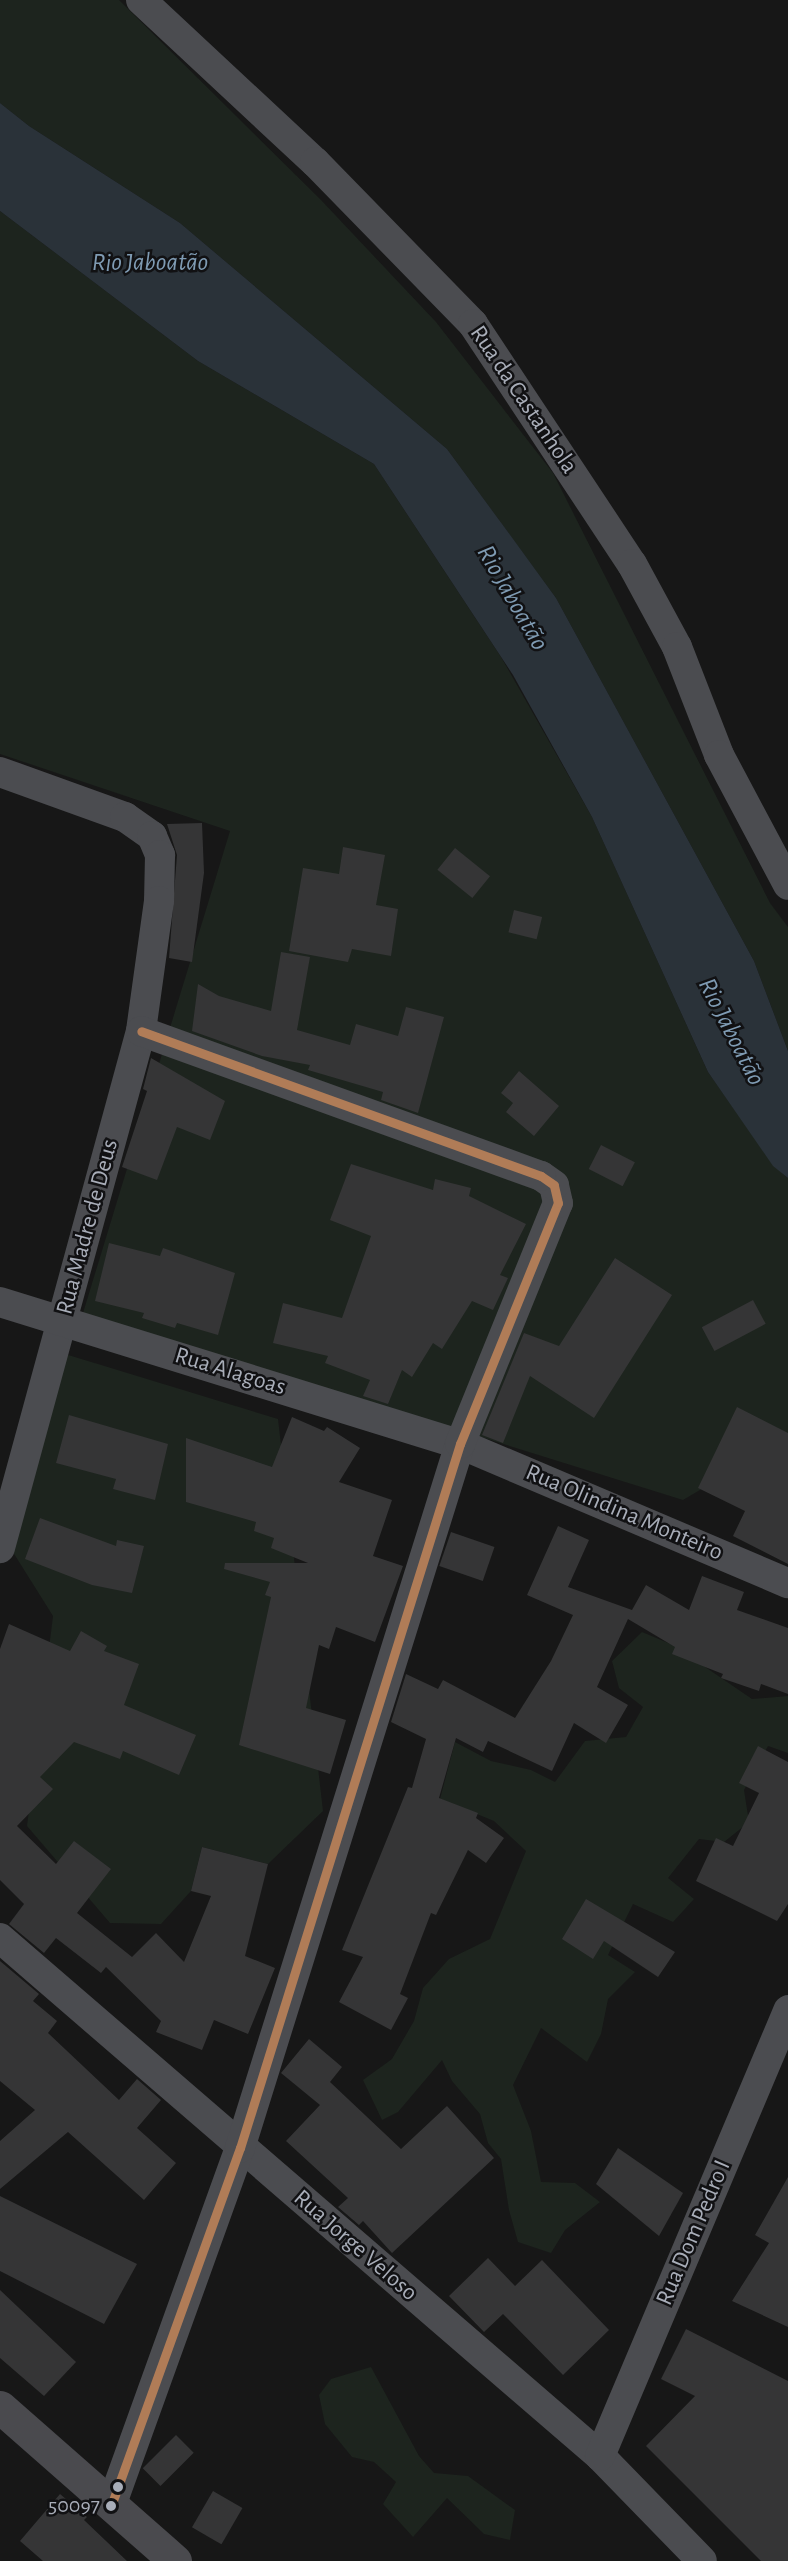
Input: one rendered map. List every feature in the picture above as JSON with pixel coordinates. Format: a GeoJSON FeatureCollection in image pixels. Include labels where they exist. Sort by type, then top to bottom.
{"type":"FeatureCollection","features":[{"type":"Feature","properties":{"kind":"street","name":"Rua da Castanhola"},"geometry":{"type":"LineString","coordinates":[[141,0],[315,162],[474,324],[632,564],[677,646],[719,755],[788,885]]}},
{"type":"Feature","properties":{"kind":"street","name":"Rua Madre de Deus"},"geometry":{"type":"LineString","coordinates":[[0,772],[142,826],[152,836],[160,855],[159,901],[141,1031],[0,1548]]}},
{"type":"Feature","properties":{"kind":"street"},"geometry":{"type":"LineString","coordinates":[[111,2506],[240,2148],[460,1444],[558,1203],[554,1185],[541,1176],[141,1031]]}},
{"type":"Feature","properties":{"kind":"street","name":"Rua Alagoas"},"geometry":{"type":"LineString","coordinates":[[0,1302],[460,1444]]}},
{"type":"Feature","properties":{"kind":"street","name":"Rua Olindina Monteiro"},"geometry":{"type":"LineString","coordinates":[[460,1444],[788,1583]]}},
{"type":"Feature","properties":{"kind":"street","name":"Rua Jorge Veloso"},"geometry":{"type":"LineString","coordinates":[[0,1938],[240,2148],[600,2456],[702,2561]]}},
{"type":"Feature","properties":{"kind":"street","name":"Rua Dom Pedro I"},"geometry":{"type":"LineString","coordinates":[[600,2456],[788,2010]]}},
{"type":"Feature","properties":{"kind":"street"},"geometry":{"type":"LineString","coordinates":[[0,2407],[175,2561]]}},
{"type":"Feature","properties":{"kind":"shaded area"},"geometry":{"type":"Polygon","coordinates":[[[0,0],[119,0],[321,200],[436,322],[553,473],[770,903],[788,927],[788,1051],[754,961],[556,598],[447,449],[180,223],[29,126],[0,103],[0,0]]]}},
{"type":"Feature","properties":{"kind":"shaded area"},"geometry":{"type":"Polygon","coordinates":[[[0,211],[198,361],[374,464],[501,657],[592,817],[708,1072],[773,1165],[788,1178],[788,1438],[683,1500],[83,1313],[230,831],[0,754],[0,211]]]}},
{"type":"Feature","properties":{"kind":"shaded area"},"geometry":{"type":"Polygon","coordinates":[[[65,1354],[278,1419],[323,1811],[268,1864],[202,1847],[191,1891],[161,1924],[110,1923],[27,1826],[53,1616],[11,1549],[65,1354]]]}},
{"type":"Feature","properties":{"kind":"shaded area"},"geometry":{"type":"Polygon","coordinates":[[[642,1632],[673,1645],[752,1699],[788,1696],[788,1753],[768,1746],[744,1790],[749,1822],[724,1842],[699,1839],[668,1878],[694,1899],[673,1922],[633,1904],[608,1955],[635,1972],[608,1999],[601,2034],[587,2062],[541,2028],[513,2085],[531,2131],[541,2182],[575,2183],[600,2202],[565,2230],[551,2253],[518,2242],[509,2210],[501,2159],[488,2143],[480,2114],[452,2081],[442,2060],[398,2112],[382,2120],[363,2080],[392,2059],[414,2021],[423,1988],[449,1959],[490,1939],[526,1851],[494,1821],[440,1799],[455,1742],[491,1761],[531,1770],[555,1782],[585,1741],[626,1737],[643,1707],[619,1688],[612,1661],[642,1632]]]}},
{"type":"Feature","properties":{"kind":"shaded area"},"geometry":{"type":"Polygon","coordinates":[[[371,2367],[419,2456],[434,2473],[468,2476],[515,2510],[510,2540],[484,2534],[447,2498],[413,2537],[383,2504],[396,2482],[374,2462],[352,2457],[325,2424],[319,2395],[331,2379],[371,2367]]]}},
{"type":"Feature","properties":{"kind":"water","name":"Rio Jaboatão"},"geometry":{"type":"Polygon","coordinates":[[[0,103],[29,126],[180,223],[447,449],[516,543],[556,598],[754,961],[788,1051],[788,1178],[773,1166],[708,1072],[592,817],[513,675],[374,464],[198,361],[0,211],[0,103]]]}},
{"type":"Feature","properties":{"kind":"building"},"geometry":{"type":"Polygon","coordinates":[[[202,823],[204,873],[192,962],[169,958],[177,855],[167,824],[202,823]]]}},
{"type":"Feature","properties":{"kind":"building"},"geometry":{"type":"Polygon","coordinates":[[[343,847],[385,855],[376,905],[398,909],[391,956],[352,949],[348,962],[289,951],[303,868],[339,874],[343,847]]]}},
{"type":"Feature","properties":{"kind":"building"},"geometry":{"type":"Polygon","coordinates":[[[455,848],[490,876],[472,898],[437,870],[455,848]]]}},
{"type":"Feature","properties":{"kind":"building"},"geometry":{"type":"Polygon","coordinates":[[[514,910],[542,917],[537,939],[508,932],[514,910]]]}},
{"type":"Feature","properties":{"kind":"building"},"geometry":{"type":"Polygon","coordinates":[[[281,952],[310,957],[297,1030],[350,1045],[356,1024],[398,1036],[406,1007],[444,1017],[418,1113],[381,1100],[383,1092],[308,1070],[310,1065],[262,1056],[192,1031],[198,984],[219,996],[271,1011],[281,952]]]}},
{"type":"Feature","properties":{"kind":"building"},"geometry":{"type":"Polygon","coordinates":[[[151,1058],[225,1101],[210,1140],[177,1127],[157,1180],[122,1167],[147,1091],[143,1089],[151,1058]]]}},
{"type":"Feature","properties":{"kind":"building"},"geometry":{"type":"Polygon","coordinates":[[[519,1071],[559,1106],[534,1136],[506,1112],[513,1103],[501,1093],[519,1071]]]}},
{"type":"Feature","properties":{"kind":"building"},"geometry":{"type":"Polygon","coordinates":[[[601,1145],[635,1162],[623,1186],[589,1169],[601,1145]]]}},
{"type":"Feature","properties":{"kind":"building"},"geometry":{"type":"Polygon","coordinates":[[[351,1164],[433,1190],[435,1179],[471,1188],[469,1196],[526,1224],[500,1275],[508,1278],[493,1310],[472,1301],[442,1349],[433,1343],[412,1377],[402,1370],[388,1404],[363,1396],[370,1380],[325,1363],[328,1356],[273,1343],[283,1303],[342,1318],[371,1236],[330,1220],[351,1164]]]}},
{"type":"Feature","properties":{"kind":"building"},"geometry":{"type":"Polygon","coordinates":[[[109,1243],[160,1256],[163,1248],[235,1273],[218,1335],[177,1323],[175,1328],[142,1318],[144,1313],[95,1301],[109,1243]]]}},
{"type":"Feature","properties":{"kind":"building"},"geometry":{"type":"Polygon","coordinates":[[[615,1258],[672,1295],[594,1418],[530,1376],[503,1443],[482,1435],[524,1333],[559,1346],[615,1258]]]}},
{"type":"Feature","properties":{"kind":"building"},"geometry":{"type":"Polygon","coordinates":[[[753,1300],[766,1324],[714,1351],[702,1327],[753,1300]]]}},
{"type":"Feature","properties":{"kind":"building"},"geometry":{"type":"Polygon","coordinates":[[[737,1407],[788,1433],[788,1564],[733,1536],[745,1511],[698,1488],[737,1407]]]}},
{"type":"Feature","properties":{"kind":"building"},"geometry":{"type":"Polygon","coordinates":[[[69,1415],[168,1444],[155,1500],[113,1489],[116,1479],[56,1463],[69,1415]]]}},
{"type":"Feature","properties":{"kind":"building"},"geometry":{"type":"Polygon","coordinates":[[[292,1417],[324,1431],[327,1427],[360,1448],[339,1482],[392,1500],[373,1556],[403,1566],[375,1642],[336,1627],[329,1649],[319,1645],[306,1708],[346,1720],[330,1774],[239,1745],[271,1597],[265,1595],[270,1582],[224,1569],[225,1563],[308,1563],[271,1548],[274,1538],[254,1531],[256,1522],[186,1502],[186,1438],[272,1467],[292,1417]]]}},
{"type":"Feature","properties":{"kind":"building"},"geometry":{"type":"Polygon","coordinates":[[[40,1518],[116,1546],[117,1540],[144,1546],[132,1593],[92,1585],[25,1559],[40,1518]]]}},
{"type":"Feature","properties":{"kind":"building"},"geometry":{"type":"Polygon","coordinates":[[[558,1526],[589,1540],[568,1587],[632,1610],[646,1585],[689,1610],[702,1576],[744,1592],[737,1610],[788,1628],[788,1694],[761,1684],[759,1691],[721,1678],[723,1674],[672,1654],[675,1647],[628,1619],[597,1687],[628,1705],[606,1743],[574,1723],[552,1771],[488,1741],[483,1752],[456,1738],[439,1798],[478,1813],[476,1818],[504,1838],[486,1863],[468,1850],[436,1915],[431,1913],[400,1994],[408,1998],[391,2030],[339,2002],[363,1957],[342,1950],[408,1787],[412,1788],[426,1739],[391,1722],[406,1674],[438,1689],[443,1680],[515,1718],[551,1661],[573,1615],[527,1595],[558,1526]]]}},
{"type":"Feature","properties":{"kind":"building"},"geometry":{"type":"Polygon","coordinates":[[[451,1532],[494,1547],[483,1581],[439,1566],[451,1532]]]}},
{"type":"Feature","properties":{"kind":"building"},"geometry":{"type":"Polygon","coordinates":[[[9,1624],[70,1651],[81,1631],[107,1646],[104,1651],[139,1664],[124,1705],[196,1735],[179,1775],[123,1751],[120,1759],[74,1742],[40,1777],[53,1789],[17,1826],[56,1864],[74,1841],[111,1869],[77,1913],[132,1957],[156,1933],[184,1962],[211,1896],[191,1891],[202,1847],[268,1864],[245,1956],[275,1968],[248,2034],[214,2020],[202,2050],[156,2032],[161,2021],[106,1967],[101,1973],[56,1938],[44,1953],[9,1924],[24,1904],[0,1880],[0,1649],[9,1624]]]}},
{"type":"Feature","properties":{"kind":"building"},"geometry":{"type":"Polygon","coordinates":[[[758,1746],[788,1762],[788,1904],[777,1921],[696,1881],[716,1838],[733,1846],[759,1793],[739,1783],[758,1746]]]}},
{"type":"Feature","properties":{"kind":"building"},"geometry":{"type":"Polygon","coordinates":[[[586,1899],[675,1952],[658,1977],[604,1941],[593,1959],[562,1939],[586,1899]]]}},
{"type":"Feature","properties":{"kind":"building"},"geometry":{"type":"Polygon","coordinates":[[[0,1961],[39,1994],[33,2001],[57,2021],[48,2033],[119,2100],[137,2079],[161,2100],[137,2128],[176,2163],[144,2200],[68,2132],[0,2189],[0,2141],[35,2110],[0,2081],[0,1961]]]}},
{"type":"Feature","properties":{"kind":"building"},"geometry":{"type":"Polygon","coordinates":[[[309,2039],[342,2067],[330,2082],[401,2149],[447,2106],[494,2158],[392,2253],[363,2221],[359,2225],[338,2207],[348,2198],[286,2141],[320,2105],[281,2073],[309,2039]]]}},
{"type":"Feature","properties":{"kind":"building"},"geometry":{"type":"Polygon","coordinates":[[[618,2148],[683,2193],[659,2236],[596,2184],[618,2148]]]}},
{"type":"Feature","properties":{"kind":"building"},"geometry":{"type":"Polygon","coordinates":[[[788,2177],[788,2327],[732,2301],[769,2243],[755,2235],[788,2177]]]}},
{"type":"Feature","properties":{"kind":"building"},"geometry":{"type":"Polygon","coordinates":[[[0,2196],[137,2264],[104,2324],[0,2271],[0,2196]]]}},
{"type":"Feature","properties":{"kind":"building"},"geometry":{"type":"Polygon","coordinates":[[[488,2258],[515,2286],[542,2260],[609,2330],[563,2375],[503,2314],[484,2332],[449,2296],[488,2258]]]}},
{"type":"Feature","properties":{"kind":"building"},"geometry":{"type":"Polygon","coordinates":[[[0,2290],[76,2362],[44,2396],[0,2358],[0,2290]]]}},
{"type":"Feature","properties":{"kind":"building"},"geometry":{"type":"Polygon","coordinates":[[[686,2329],[788,2381],[788,2561],[761,2561],[646,2446],[695,2396],[661,2379],[686,2329]]]}},
{"type":"Feature","properties":{"kind":"building"},"geometry":{"type":"Polygon","coordinates":[[[176,2435],[194,2453],[160,2486],[143,2468],[176,2435]]]}},
{"type":"Feature","properties":{"kind":"building"},"geometry":{"type":"Polygon","coordinates":[[[213,2491],[242,2508],[221,2544],[192,2527],[213,2491]]]}},
{"type":"Feature","properties":{"kind":"building"},"geometry":{"type":"Polygon","coordinates":[[[60,2494],[87,2517],[84,2520],[127,2561],[43,2561],[20,2541],[60,2494]]]}},
{"type":"Feature","properties":{"kind":"transit line"},"geometry":{"type":"LineString","coordinates":[[111,2506],[240,2148],[460,1444],[558,1203],[554,1185],[541,1176],[141,1031]]}},
{"type":"Feature","properties":{"kind":"place","name":"50097"},"geometry":{"type":"Point","coordinates":[111,2506]}}]}
